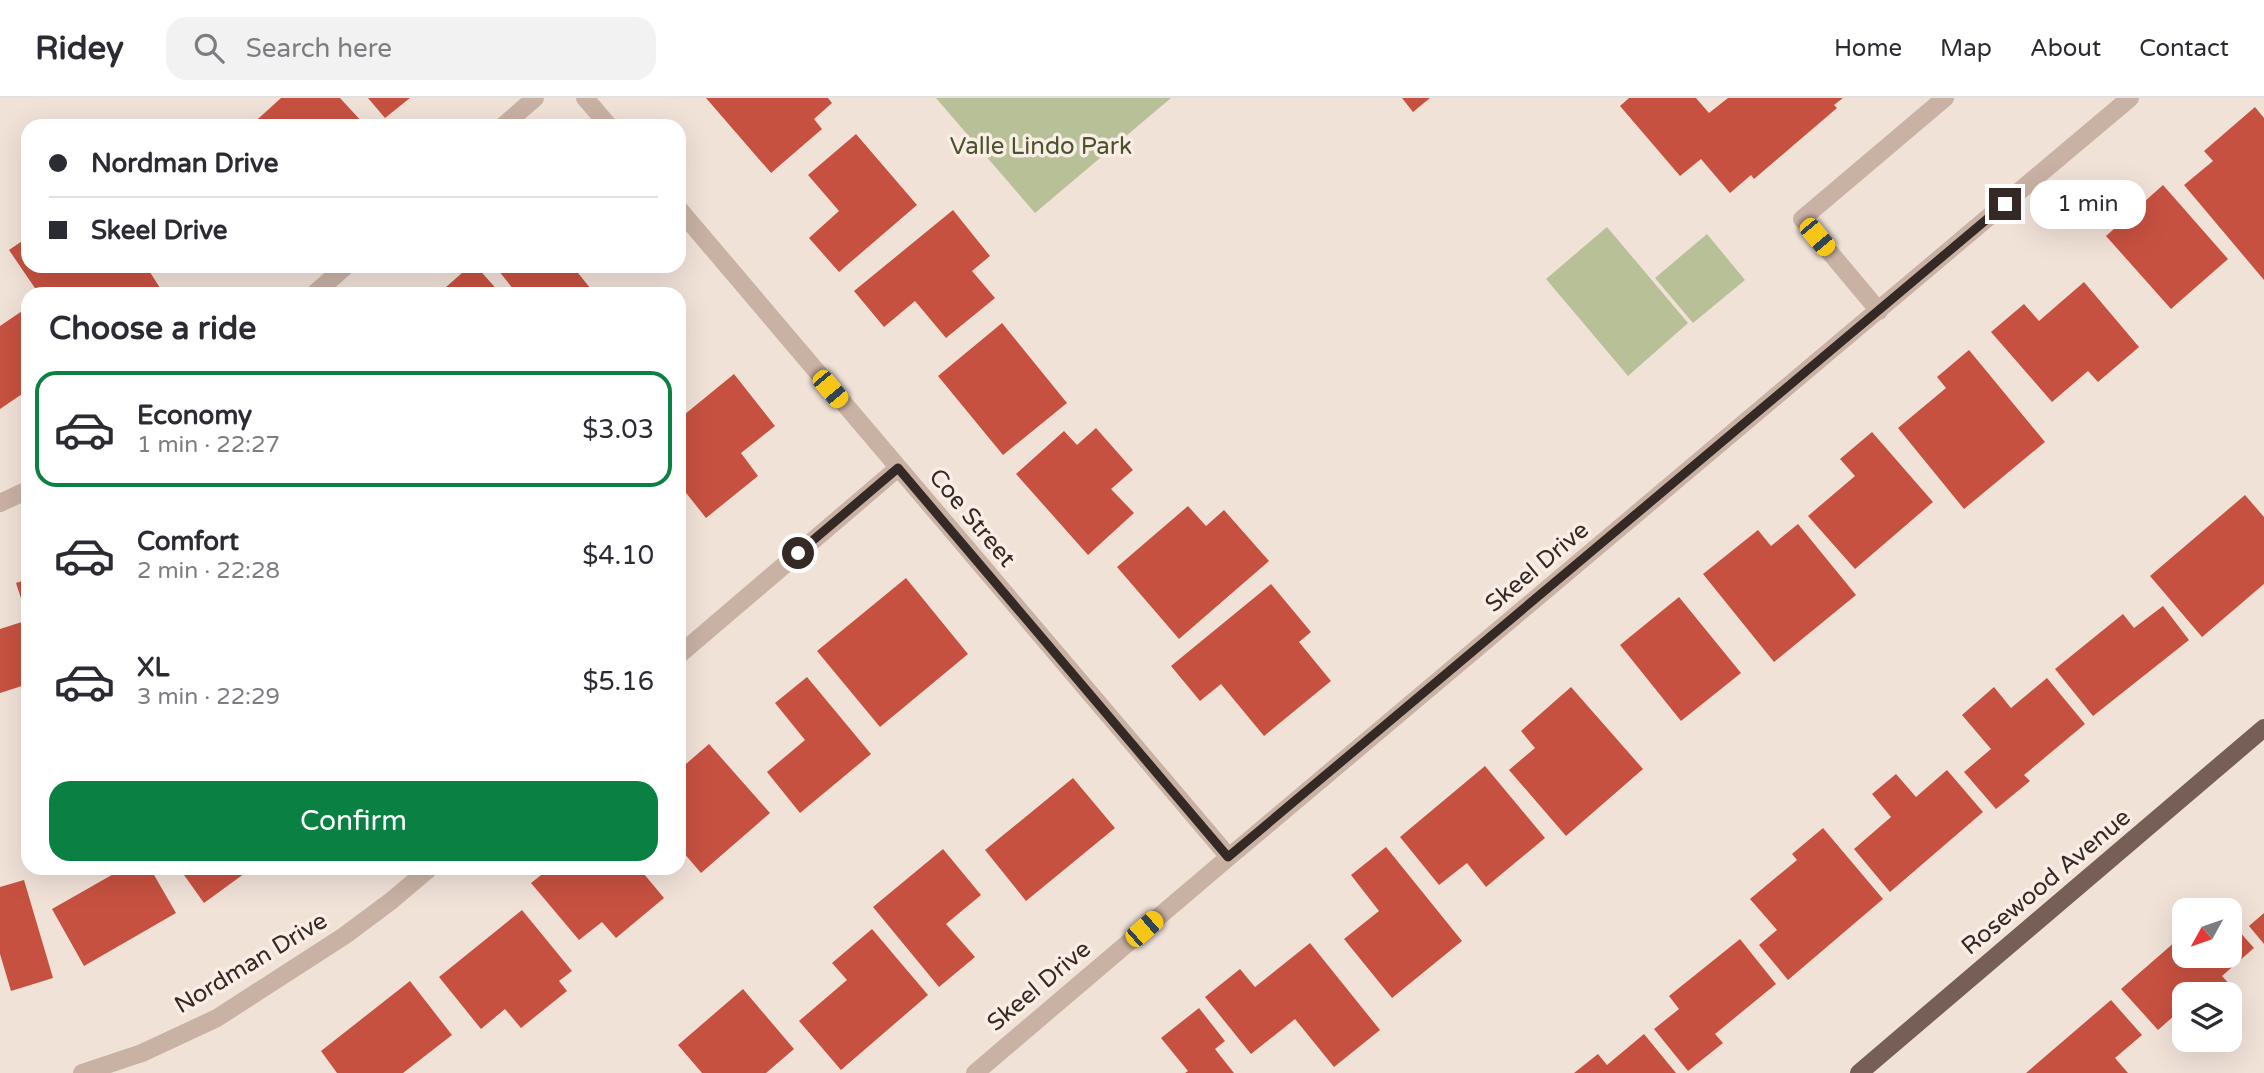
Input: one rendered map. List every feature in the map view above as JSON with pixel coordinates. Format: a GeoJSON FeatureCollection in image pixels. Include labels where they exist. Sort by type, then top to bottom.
{"type":"FeatureCollection","features":[{"type":"Feature","properties":{"kind":"main road","name":"Rosewood Avenue"},"geometry":{"type":"LineString","coordinates":[[1859,1073],[2264,728]]}},
{"type":"Feature","properties":{"kind":"street"},"geometry":{"type":"LineString","coordinates":[[511,119],[535,98]]}},
{"type":"Feature","properties":{"kind":"street"},"geometry":{"type":"LineString","coordinates":[[585,98],[603,119]]}},
{"type":"Feature","properties":{"kind":"street"},"geometry":{"type":"LineString","coordinates":[[1879,311],[1802,219],[1945,98]]}},
{"type":"Feature","properties":{"kind":"street","name":"Skeel Drive"},"geometry":{"type":"LineString","coordinates":[[975,1073],[2130,98]]}},
{"type":"Feature","properties":{"kind":"street","name":"Coe Street"},"geometry":{"type":"LineString","coordinates":[[686,217],[1228,857]]}},
{"type":"Feature","properties":{"kind":"street"},"geometry":{"type":"LineString","coordinates":[[322,287],[338,273]]}},
{"type":"Feature","properties":{"kind":"street"},"geometry":{"type":"LineString","coordinates":[[686,649],[898,468]]}},
{"type":"Feature","properties":{"kind":"street"},"geometry":{"type":"LineString","coordinates":[[0,503],[21,493]]}},
{"type":"Feature","properties":{"kind":"street","name":"Nordman Drive"},"geometry":{"type":"LineString","coordinates":[[82,1073],[142,1053],[217,1018],[344,936],[422,875]]}},
{"type":"Feature","properties":{"kind":"green space","name":"Valle Lindo Park"},"geometry":{"type":"Polygon","coordinates":[[[936,98],[1171,98],[1035,213],[936,98]]]}},
{"type":"Feature","properties":{"kind":"green space"},"geometry":{"type":"Polygon","coordinates":[[[1607,227],[1688,323],[1628,376],[1546,279],[1607,227]]]}},
{"type":"Feature","properties":{"kind":"green space"},"geometry":{"type":"Polygon","coordinates":[[[1707,234],[1745,280],[1693,323],[1655,278],[1707,234]]]}},
{"type":"Feature","properties":{"kind":"building"},"geometry":{"type":"Polygon","coordinates":[[[281,98],[340,98],[359,119],[258,119],[281,98]]]}},
{"type":"Feature","properties":{"kind":"building"},"geometry":{"type":"Polygon","coordinates":[[[368,98],[410,98],[385,118],[368,98]]]}},
{"type":"Feature","properties":{"kind":"building"},"geometry":{"type":"Polygon","coordinates":[[[706,98],[828,98],[832,103],[814,119],[822,129],[771,173],[706,98]]]}},
{"type":"Feature","properties":{"kind":"building"},"geometry":{"type":"Polygon","coordinates":[[[1402,98],[1430,98],[1413,112],[1402,98]]]}},
{"type":"Feature","properties":{"kind":"building"},"geometry":{"type":"Polygon","coordinates":[[[1629,98],[1696,98],[1709,113],[1728,98],[1843,98],[1834,105],[1837,108],[1754,179],[1751,175],[1730,193],[1701,159],[1680,176],[1620,106],[1629,98]]]}},
{"type":"Feature","properties":{"kind":"building"},"geometry":{"type":"Polygon","coordinates":[[[2255,107],[2264,118],[2264,280],[2184,185],[2213,161],[2204,151],[2255,107]]]}},
{"type":"Feature","properties":{"kind":"building"},"geometry":{"type":"Polygon","coordinates":[[[856,134],[917,205],[839,272],[809,238],[839,211],[808,175],[856,134]]]}},
{"type":"Feature","properties":{"kind":"building"},"geometry":{"type":"Polygon","coordinates":[[[2163,185],[2228,259],[2171,309],[2106,236],[2163,185]]]}},
{"type":"Feature","properties":{"kind":"building"},"geometry":{"type":"Polygon","coordinates":[[[953,210],[990,256],[972,271],[995,298],[946,338],[915,301],[884,327],[854,291],[953,210]]]}},
{"type":"Feature","properties":{"kind":"building"},"geometry":{"type":"Polygon","coordinates":[[[21,242],[21,268],[9,250],[21,242]]]}},
{"type":"Feature","properties":{"kind":"building"},"geometry":{"type":"Polygon","coordinates":[[[25,273],[150,273],[160,287],[34,287],[25,273]]]}},
{"type":"Feature","properties":{"kind":"building"},"geometry":{"type":"Polygon","coordinates":[[[462,273],[482,273],[495,287],[446,287],[462,273]]]}},
{"type":"Feature","properties":{"kind":"building"},"geometry":{"type":"Polygon","coordinates":[[[500,273],[578,273],[589,287],[512,287],[500,273]]]}},
{"type":"Feature","properties":{"kind":"building"},"geometry":{"type":"Polygon","coordinates":[[[2084,282],[2139,347],[2098,382],[2088,371],[2052,402],[1991,332],[2024,304],[2039,321],[2084,282]]]}},
{"type":"Feature","properties":{"kind":"building"},"geometry":{"type":"Polygon","coordinates":[[[21,312],[21,395],[0,409],[0,326],[21,312]]]}},
{"type":"Feature","properties":{"kind":"building"},"geometry":{"type":"Polygon","coordinates":[[[1002,323],[1067,403],[1003,455],[938,376],[1002,323]]]}},
{"type":"Feature","properties":{"kind":"building"},"geometry":{"type":"Polygon","coordinates":[[[1969,350],[2045,442],[1964,509],[1898,428],[1946,388],[1937,377],[1969,350]]]}},
{"type":"Feature","properties":{"kind":"building"},"geometry":{"type":"Polygon","coordinates":[[[734,374],[775,426],[741,453],[758,476],[706,518],[686,493],[686,413],[734,374]]]}},
{"type":"Feature","properties":{"kind":"building"},"geometry":{"type":"Polygon","coordinates":[[[1096,428],[1133,470],[1111,489],[1134,513],[1088,555],[1016,474],[1064,431],[1077,445],[1096,428]]]}},
{"type":"Feature","properties":{"kind":"building"},"geometry":{"type":"Polygon","coordinates":[[[1872,432],[1933,502],[1855,569],[1808,516],[1855,476],[1840,459],[1872,432]]]}},
{"type":"Feature","properties":{"kind":"building"},"geometry":{"type":"Polygon","coordinates":[[[2245,495],[2264,517],[2264,584],[2202,637],[2150,576],[2245,495]]]}},
{"type":"Feature","properties":{"kind":"building"},"geometry":{"type":"Polygon","coordinates":[[[1188,506],[1206,526],[1224,510],[1269,561],[1179,639],[1117,567],[1188,506]]]}},
{"type":"Feature","properties":{"kind":"building"},"geometry":{"type":"Polygon","coordinates":[[[1798,524],[1856,595],[1774,662],[1703,574],[1758,530],[1771,546],[1798,524]]]}},
{"type":"Feature","properties":{"kind":"building"},"geometry":{"type":"Polygon","coordinates":[[[906,578],[968,654],[880,727],[817,651],[906,578]]]}},
{"type":"Feature","properties":{"kind":"building"},"geometry":{"type":"Polygon","coordinates":[[[21,581],[21,598],[16,583],[21,581]]]}},
{"type":"Feature","properties":{"kind":"building"},"geometry":{"type":"Polygon","coordinates":[[[1271,584],[1311,632],[1299,642],[1331,681],[1264,736],[1221,684],[1200,701],[1171,666],[1271,584]]]}},
{"type":"Feature","properties":{"kind":"building"},"geometry":{"type":"Polygon","coordinates":[[[1679,597],[1741,673],[1681,721],[1620,645],[1679,597]]]}},
{"type":"Feature","properties":{"kind":"building"},"geometry":{"type":"Polygon","coordinates":[[[2163,606],[2189,640],[2093,716],[2055,669],[2123,614],[2134,628],[2163,606]]]}},
{"type":"Feature","properties":{"kind":"building"},"geometry":{"type":"Polygon","coordinates":[[[21,622],[21,686],[0,693],[0,629],[21,622]]]}},
{"type":"Feature","properties":{"kind":"building"},"geometry":{"type":"Polygon","coordinates":[[[807,677],[871,754],[800,813],[767,772],[805,740],[775,703],[807,677]]]}},
{"type":"Feature","properties":{"kind":"building"},"geometry":{"type":"Polygon","coordinates":[[[2047,678],[2085,724],[2024,775],[2030,781],[1996,809],[1964,772],[1991,749],[1962,715],[1994,687],[2011,708],[2047,678]]]}},
{"type":"Feature","properties":{"kind":"building"},"geometry":{"type":"Polygon","coordinates":[[[1571,687],[1643,769],[1566,836],[1509,770],[1535,748],[1521,731],[1571,687]]]}},
{"type":"Feature","properties":{"kind":"building"},"geometry":{"type":"Polygon","coordinates":[[[709,744],[770,813],[701,873],[686,856],[686,764],[709,744]]]}},
{"type":"Feature","properties":{"kind":"building"},"geometry":{"type":"Polygon","coordinates":[[[1485,766],[1545,838],[1486,887],[1467,863],[1439,885],[1400,837],[1485,766]]]}},
{"type":"Feature","properties":{"kind":"building"},"geometry":{"type":"Polygon","coordinates":[[[1947,770],[1983,812],[1890,892],[1854,849],[1891,817],[1872,794],[1896,774],[1916,797],[1947,770]]]}},
{"type":"Feature","properties":{"kind":"building"},"geometry":{"type":"Polygon","coordinates":[[[1073,778],[1115,828],[1026,901],[985,850],[1073,778]]]}},
{"type":"Feature","properties":{"kind":"building"},"geometry":{"type":"Polygon","coordinates":[[[1823,828],[1883,899],[1788,980],[1759,945],[1777,930],[1750,899],[1797,860],[1792,854],[1823,828]]]}},
{"type":"Feature","properties":{"kind":"building"},"geometry":{"type":"Polygon","coordinates":[[[1386,847],[1462,941],[1392,998],[1344,939],[1379,911],[1351,875],[1386,847]]]}},
{"type":"Feature","properties":{"kind":"building"},"geometry":{"type":"Polygon","coordinates":[[[943,849],[981,895],[946,924],[975,957],[939,987],[873,907],[943,849]]]}},
{"type":"Feature","properties":{"kind":"building"},"geometry":{"type":"Polygon","coordinates":[[[112,875],[154,875],[176,913],[84,966],[52,909],[112,875]]]}},
{"type":"Feature","properties":{"kind":"building"},"geometry":{"type":"Polygon","coordinates":[[[184,875],[242,875],[204,903],[184,875]]]}},
{"type":"Feature","properties":{"kind":"building"},"geometry":{"type":"Polygon","coordinates":[[[541,875],[645,875],[664,898],[616,938],[602,922],[579,940],[531,883],[541,875]]]}},
{"type":"Feature","properties":{"kind":"building"},"geometry":{"type":"Polygon","coordinates":[[[24,880],[53,978],[11,991],[0,954],[0,887],[24,880]]]}},
{"type":"Feature","properties":{"kind":"building"},"geometry":{"type":"Polygon","coordinates":[[[522,910],[572,971],[559,981],[567,991],[521,1028],[505,1009],[481,1029],[439,977],[522,910]]]}},
{"type":"Feature","properties":{"kind":"building"},"geometry":{"type":"Polygon","coordinates":[[[2264,913],[2264,944],[2249,926],[2264,913]]]}},
{"type":"Feature","properties":{"kind":"building"},"geometry":{"type":"Polygon","coordinates":[[[872,929],[928,995],[841,1070],[799,1021],[847,980],[832,963],[872,929]]]}},
{"type":"Feature","properties":{"kind":"building"},"geometry":{"type":"Polygon","coordinates":[[[2242,934],[2254,948],[2242,958],[2242,934]]]}},
{"type":"Feature","properties":{"kind":"building"},"geometry":{"type":"Polygon","coordinates":[[[1740,939],[1776,984],[1715,1034],[1723,1043],[1688,1071],[1654,1029],[1679,1009],[1669,996],[1740,939]]]}},
{"type":"Feature","properties":{"kind":"building"},"geometry":{"type":"Polygon","coordinates":[[[1310,943],[1380,1030],[1334,1067],[1295,1019],[1251,1054],[1205,997],[1240,969],[1255,987],[1310,943]]]}},
{"type":"Feature","properties":{"kind":"building"},"geometry":{"type":"Polygon","coordinates":[[[2172,944],[2172,968],[2231,968],[2222,976],[2228,982],[2172,982],[2172,1018],[2158,1030],[2121,989],[2172,944]]]}},
{"type":"Feature","properties":{"kind":"building"},"geometry":{"type":"Polygon","coordinates":[[[410,981],[452,1035],[403,1073],[337,1073],[321,1051],[410,981]]]}},
{"type":"Feature","properties":{"kind":"building"},"geometry":{"type":"Polygon","coordinates":[[[743,989],[794,1049],[766,1073],[702,1073],[678,1045],[743,989]]]}},
{"type":"Feature","properties":{"kind":"building"},"geometry":{"type":"Polygon","coordinates":[[[2111,1000],[2142,1035],[2115,1058],[2128,1073],[2026,1073],[2111,1000]]]}},
{"type":"Feature","properties":{"kind":"building"},"geometry":{"type":"Polygon","coordinates":[[[1199,1008],[1225,1041],[1215,1049],[1234,1073],[1185,1073],[1188,1071],[1161,1038],[1199,1008]]]}},
{"type":"Feature","properties":{"kind":"building"},"geometry":{"type":"Polygon","coordinates":[[[1644,1034],[1676,1073],[1574,1073],[1598,1054],[1607,1065],[1644,1034]]]}},
{"type":"Feature","properties":{"kind":"route"},"geometry":{"type":"LineString","coordinates":[[798,553],[898,468],[1228,857],[2005,204]]}}]}
